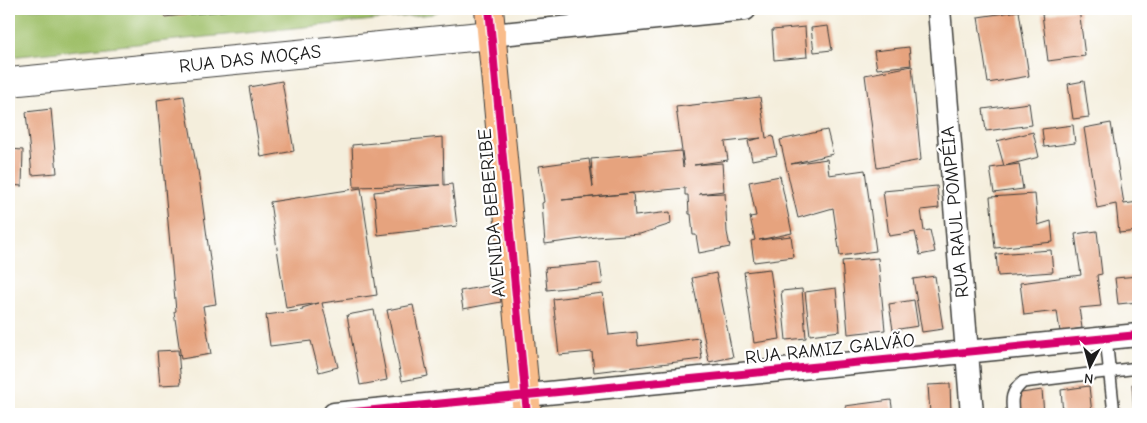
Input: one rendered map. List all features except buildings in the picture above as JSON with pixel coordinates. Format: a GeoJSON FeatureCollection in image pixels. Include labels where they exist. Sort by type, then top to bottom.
{"type":"FeatureCollection","features":[{"type":"Feature","properties":{"kind":"main road","name":"AVENIDA BEBERIBE"},"geometry":{"type":"LineString","coordinates":[[491,22],[526,404]]}},
{"type":"Feature","properties":{"kind":"street"},"geometry":{"type":"LineString","coordinates":[[491,22],[744,9]]}},
{"type":"Feature","properties":{"kind":"street","name":"RUA RAUL POMPÉIA"},"geometry":{"type":"LineString","coordinates":[[939,9],[972,414]]}},
{"type":"Feature","properties":{"kind":"street","name":"RUA DAS MOÇAS"},"geometry":{"type":"LineString","coordinates":[[9,82],[491,22]]}},
{"type":"Feature","properties":{"kind":"street","name":"RUA RAMIZ GALVÃO"},"geometry":{"type":"LineString","coordinates":[[334,414],[526,404],[966,352],[1138,335]]}},
{"type":"Feature","properties":{"kind":"lane"},"geometry":{"type":"LineString","coordinates":[[1106,338],[1114,414]]}},
{"type":"Feature","properties":{"kind":"lane"},"geometry":{"type":"LineString","coordinates":[[1013,414],[1011,398],[1015,388],[1023,382],[1138,368]]}},
{"type":"Feature","properties":{"kind":"green space"},"geometry":{"type":"Polygon","coordinates":[[[9,9],[443,9],[432,14],[9,57],[9,9]]]}},
{"type":"Feature","properties":{"kind":"cycle path"},"geometry":{"type":"LineString","coordinates":[[489,9],[527,414]]}},
{"type":"Feature","properties":{"kind":"cycle path"},"geometry":{"type":"LineString","coordinates":[[334,414],[1138,335]]}}]}
